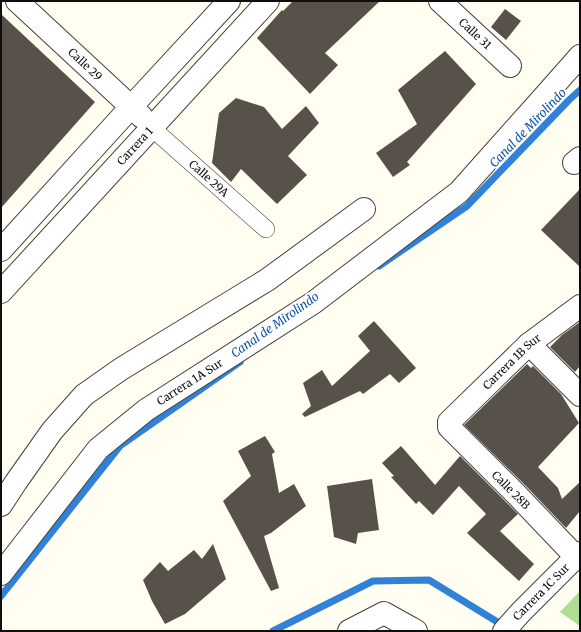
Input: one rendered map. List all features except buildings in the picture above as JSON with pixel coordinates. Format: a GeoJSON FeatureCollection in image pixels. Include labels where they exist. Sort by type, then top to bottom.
{"type":"FeatureCollection","features":[{"type":"Feature","properties":{"kind":"street","name":"Calle 29"},"geometry":{"type":"LineString","coordinates":[[17,1],[152,128]]}},
{"type":"Feature","properties":{"kind":"street"},"geometry":{"type":"LineString","coordinates":[[1,250],[229,1]]}},
{"type":"Feature","properties":{"kind":"street","name":"Carrera 1"},"geometry":{"type":"LineString","coordinates":[[1,292],[268,1]]}},
{"type":"Feature","properties":{"kind":"street","name":"Calle 31"},"geometry":{"type":"LineString","coordinates":[[440,1],[510,66]]}},
{"type":"Feature","properties":{"kind":"street","name":"Carrera 1A Sur"},"geometry":{"type":"LineString","coordinates":[[1,574],[98,450],[146,410],[313,303],[459,192],[580,56]]}},
{"type":"Feature","properties":{"kind":"street","name":"Calle 29A"},"geometry":{"type":"LineString","coordinates":[[152,128],[266,229]]}},
{"type":"Feature","properties":{"kind":"street"},"geometry":{"type":"LineString","coordinates":[[1,505],[52,431],[84,395],[121,369],[267,280],[364,209]]}},
{"type":"Feature","properties":{"kind":"street","name":"Carrera 1B Sur"},"geometry":{"type":"LineString","coordinates":[[449,422],[529,344],[580,306]]}},
{"type":"Feature","properties":{"kind":"street"},"geometry":{"type":"LineString","coordinates":[[529,344],[580,395]]}},
{"type":"Feature","properties":{"kind":"street","name":"Calle 28B"},"geometry":{"type":"LineString","coordinates":[[449,422],[448,427],[578,555]]}},
{"type":"Feature","properties":{"kind":"street","name":"Carrera 1C Sur"},"geometry":{"type":"LineString","coordinates":[[504,631],[578,555]]}},
{"type":"Feature","properties":{"kind":"street"},"geometry":{"type":"LineString","coordinates":[[349,631],[384,613],[412,630]]}},
{"type":"Feature","properties":{"kind":"green space"},"geometry":{"type":"Polygon","coordinates":[[[580,591],[580,626],[560,612],[580,591]]]}},
{"type":"Feature","properties":{"kind":"waterway","name":"Canal de Mirolindo"},"geometry":{"type":"LineString","coordinates":[[379,266],[467,206],[580,90]]}},
{"type":"Feature","properties":{"kind":"waterway","name":"Canal de Mirolindo"},"geometry":{"type":"LineString","coordinates":[[1,596],[120,446],[240,362]]}},
{"type":"Feature","properties":{"kind":"waterway","name":"Canal de Mirolindo"},"geometry":{"type":"LineString","coordinates":[[273,631],[373,581],[429,580],[504,626]]}}]}
